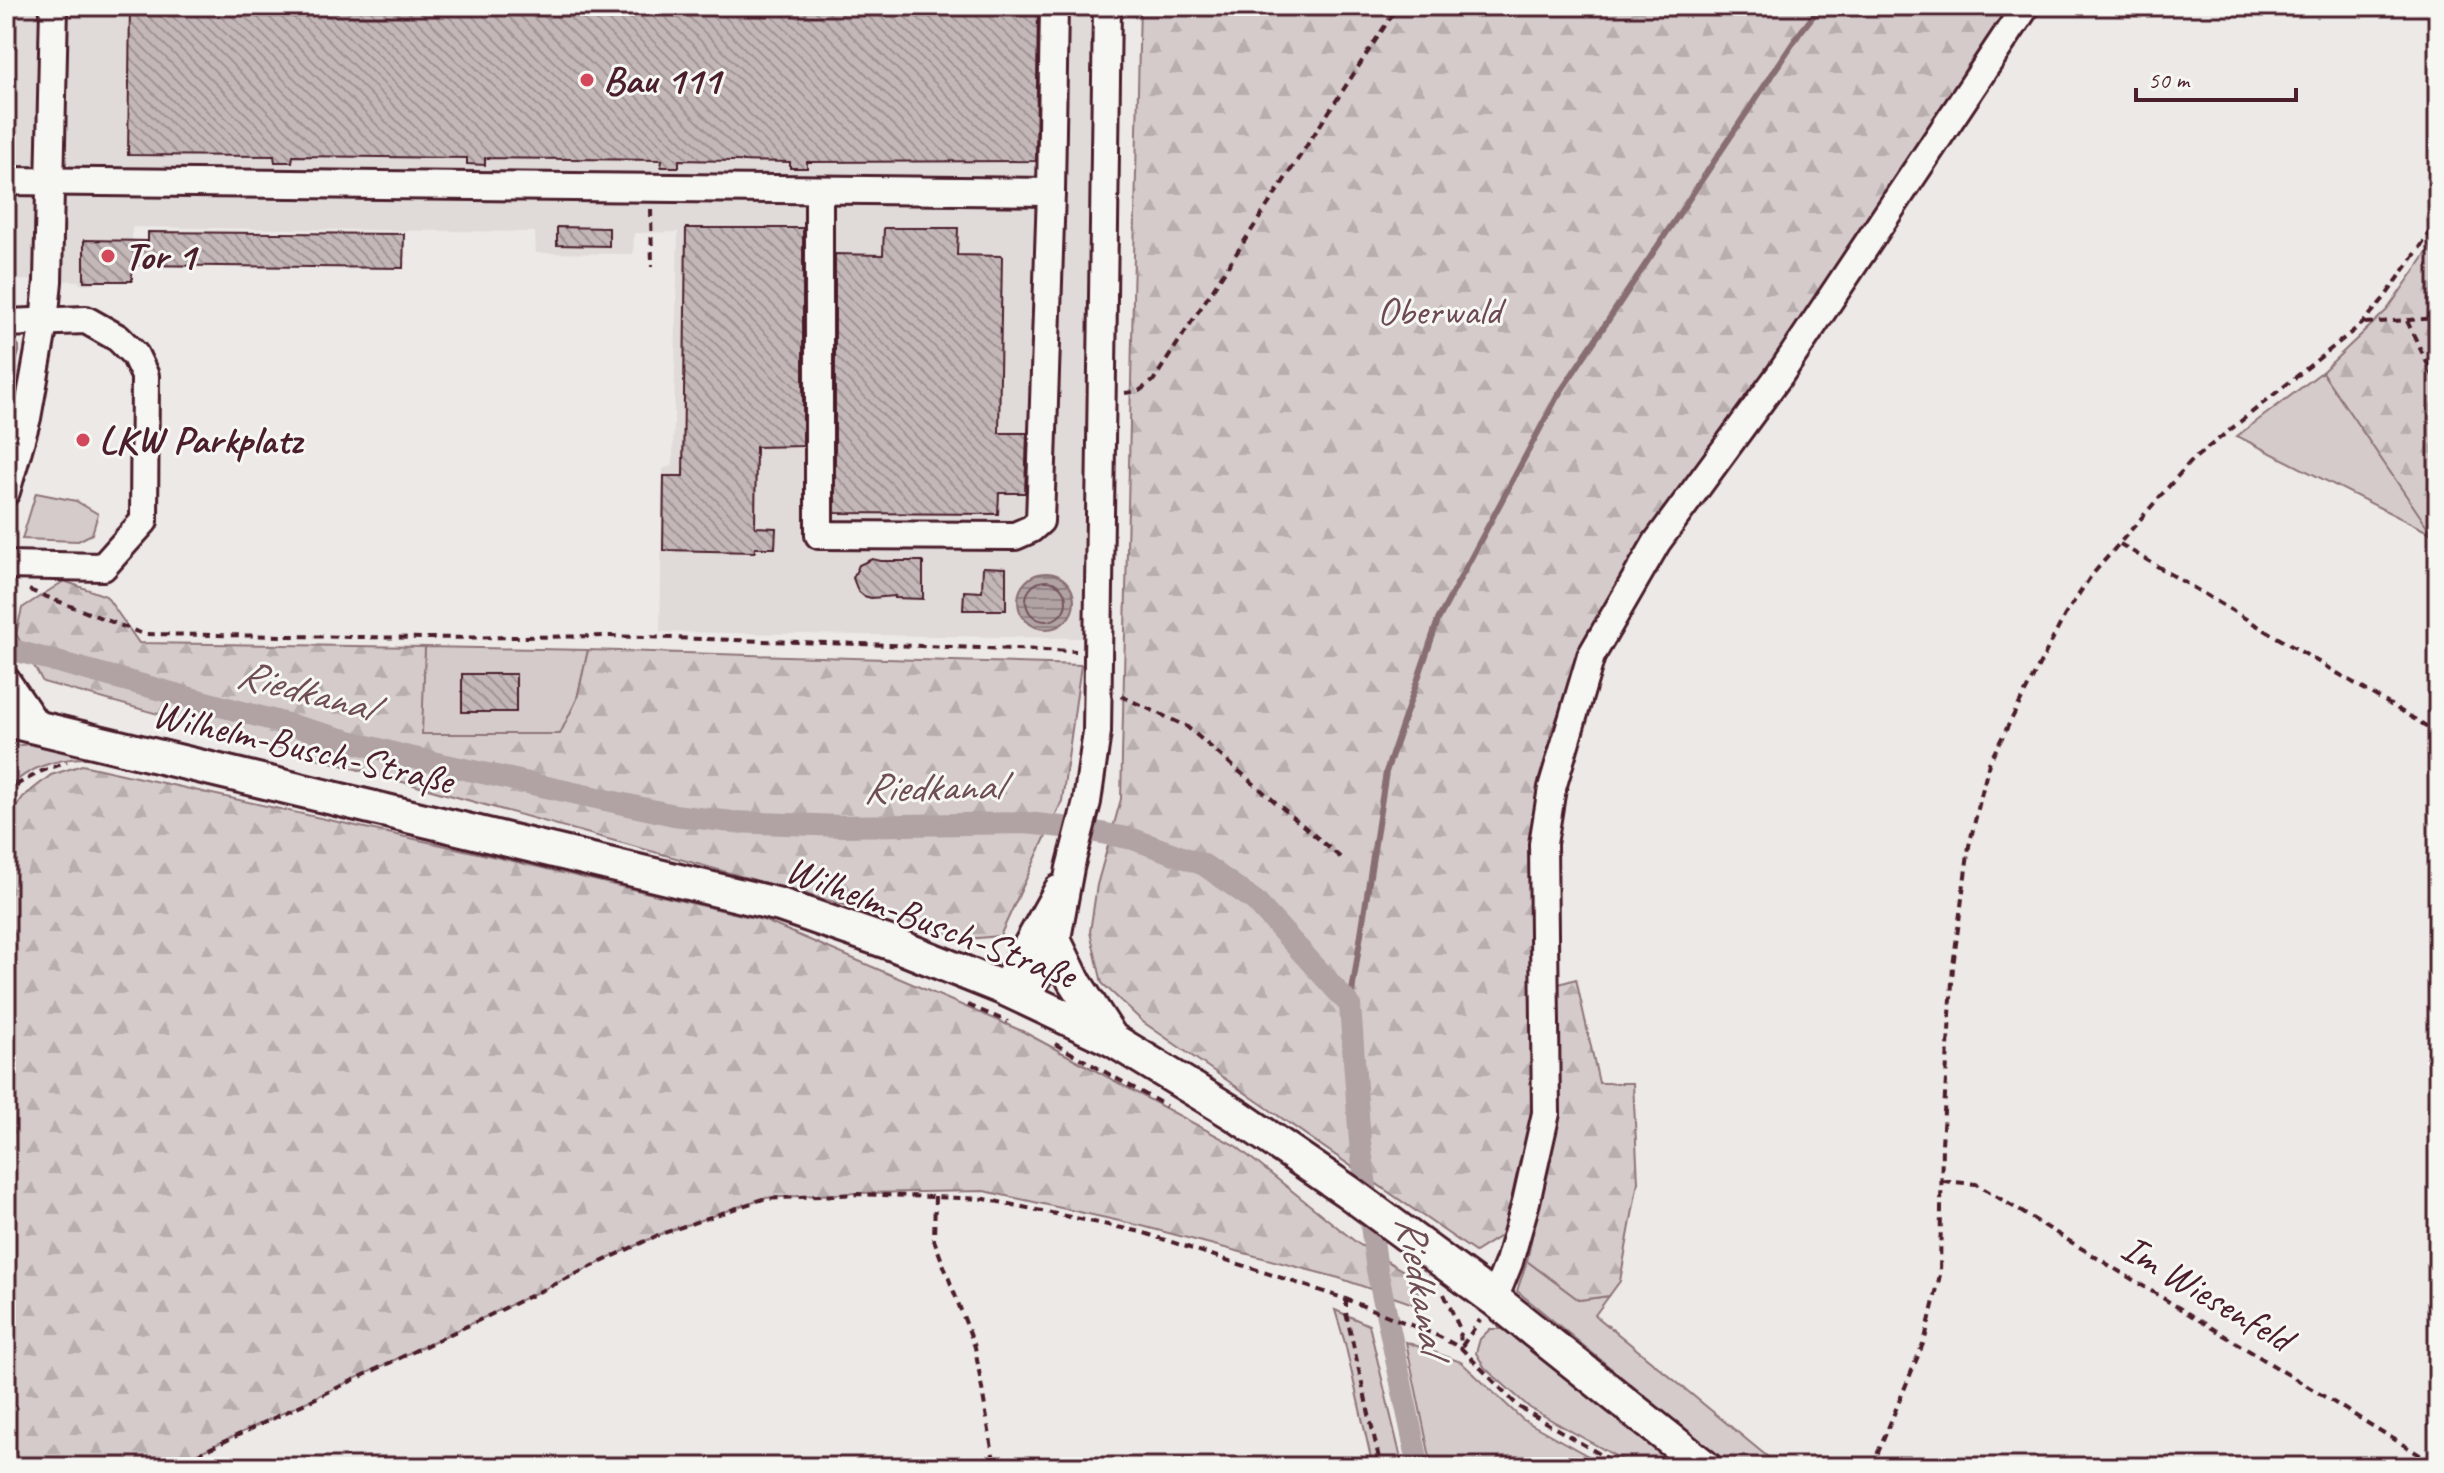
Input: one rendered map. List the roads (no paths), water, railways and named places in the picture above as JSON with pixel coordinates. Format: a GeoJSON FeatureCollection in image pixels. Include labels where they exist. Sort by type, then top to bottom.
{"type":"FeatureCollection","features":[{"type":"Feature","properties":{"kind":"main road","name":"Wilhelm-Busch-Straße"},"geometry":{"type":"LineString","coordinates":[[6,720],[780,905],[893,944],[1014,992],[1113,1040],[1236,1115],[1347,1191],[1494,1299],[1705,1467]]}},
{"type":"Feature","properties":{"kind":"main road"},"geometry":{"type":"LineString","coordinates":[[6,738],[38,727]]}},
{"type":"Feature","properties":{"kind":"main road"},"geometry":{"type":"LineString","coordinates":[[1056,944],[1074,981],[1113,1040]]}},
{"type":"Feature","properties":{"kind":"street"},"geometry":{"type":"LineString","coordinates":[[6,492],[27,418],[44,323],[48,281],[54,6]]}},
{"type":"Feature","properties":{"kind":"street"},"geometry":{"type":"LineString","coordinates":[[819,191],[819,535],[1015,536],[1031,529],[1040,521],[1054,6]]}},
{"type":"Feature","properties":{"kind":"street"},"geometry":{"type":"LineString","coordinates":[[1014,992],[1040,975],[1056,944],[1070,868],[1087,802],[1097,732],[1107,6]]}},
{"type":"Feature","properties":{"kind":"street"},"geometry":{"type":"LineString","coordinates":[[1494,1299],[1509,1262],[1526,1202],[1546,1113],[1543,844],[1552,788],[1591,656],[1657,542],[1781,373],[2026,6]]}},
{"type":"Feature","properties":{"kind":"street"},"geometry":{"type":"LineString","coordinates":[[6,181],[1051,192]]}},
{"type":"Feature","properties":{"kind":"street"},"geometry":{"type":"LineString","coordinates":[[6,323],[86,320],[118,338],[135,355],[145,376],[144,521],[103,567],[6,565]]}},
{"type":"Feature","properties":{"kind":"street"},"geometry":{"type":"LineString","coordinates":[[6,680],[38,727]]}},
{"type":"Feature","properties":{"kind":"street"},"geometry":{"type":"LineString","coordinates":[[1014,992],[1070,868]]}},
{"type":"Feature","properties":{"kind":"water"},"geometry":{"type":"Polygon","coordinates":[[[1046,573],[1066,581],[1074,601],[1066,621],[1046,629],[1026,621],[1018,601],[1026,581],[1046,573]]]}},
{"type":"Feature","properties":{"kind":"waterway"},"geometry":{"type":"LineString","coordinates":[[1350,1005],[1386,772],[1438,620],[1557,397],[1799,34],[1821,6]]}},
{"type":"Feature","properties":{"kind":"waterway","name":"Riedkanal"},"geometry":{"type":"LineString","coordinates":[[6,648],[405,756],[674,815],[732,822],[842,826],[1027,823],[1133,839],[1204,865],[1255,901],[1350,1005],[1360,1142],[1377,1270],[1419,1467]]}},
{"type":"Feature","properties":{"kind":"place","name":"Bau 111"},"geometry":{"type":"Point","coordinates":[587,80]}},
{"type":"Feature","properties":{"kind":"place","name":"Tor 1"},"geometry":{"type":"Point","coordinates":[108,256]}},
{"type":"Feature","properties":{"kind":"place","name":"LKW Parkplatz"},"geometry":{"type":"Point","coordinates":[83,440]}},
{"type":"Feature","properties":{"kind":"park label","name":"Oberwald"},"geometry":{"type":"Point","coordinates":[1439,311]}}]}
